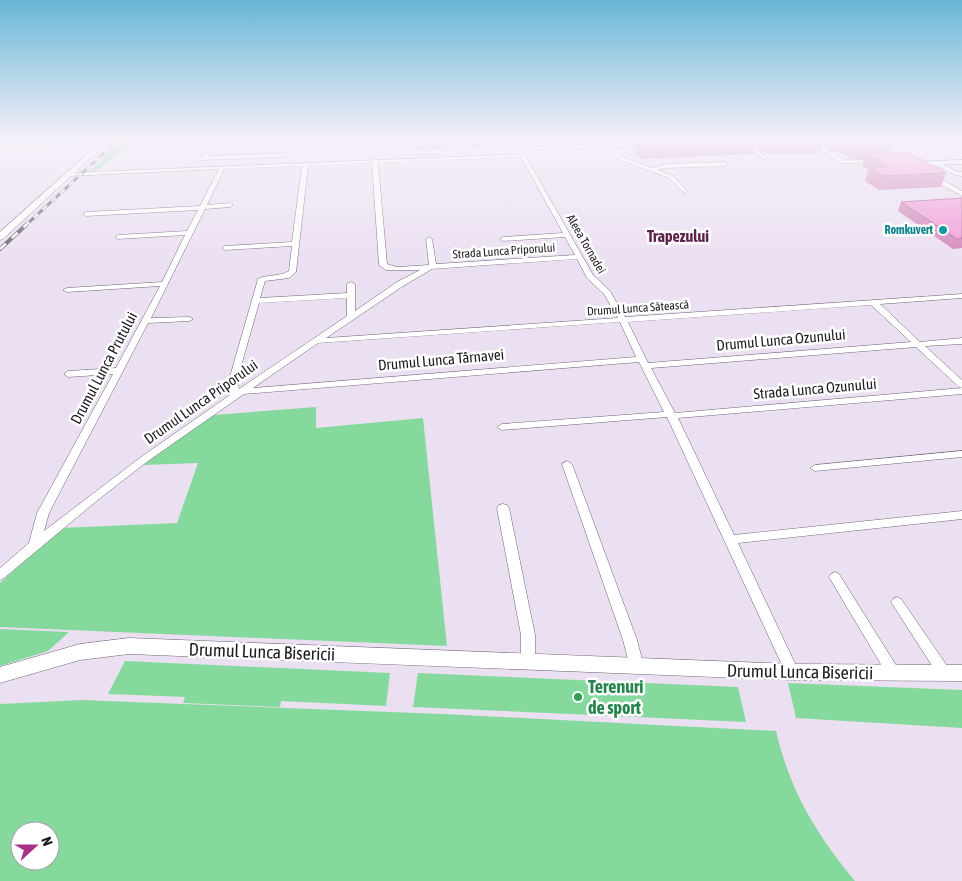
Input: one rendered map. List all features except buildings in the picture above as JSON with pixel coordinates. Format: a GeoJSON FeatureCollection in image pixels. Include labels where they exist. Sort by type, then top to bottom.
{"type":"FeatureCollection","features":[{"type":"Feature","properties":{"kind":"street"},"geometry":{"type":"LineString","coordinates":[[0,236],[62,181]]}},
{"type":"Feature","properties":{"kind":"street","name":"Drumul Lunca Prutului"},"geometry":{"type":"LineString","coordinates":[[35,544],[43,513],[145,321],[216,181]]}},
{"type":"Feature","properties":{"kind":"street"},"geometry":{"type":"LineString","coordinates":[[238,394],[232,380],[263,278],[286,276],[292,272],[302,181]]}},
{"type":"Feature","properties":{"kind":"street"},"geometry":{"type":"LineString","coordinates":[[377,181],[384,267],[397,269],[400,284]]}},
{"type":"Feature","properties":{"kind":"street","name":"Aleea Tornadei"},"geometry":{"type":"LineString","coordinates":[[537,181],[593,280],[612,299],[623,320]]}},
{"type":"Feature","properties":{"kind":"street"},"geometry":{"type":"LineString","coordinates":[[675,181],[684,191]]}},
{"type":"Feature","properties":{"kind":"street"},"geometry":{"type":"LineString","coordinates":[[940,181],[962,194]]}},
{"type":"Feature","properties":{"kind":"street"},"geometry":{"type":"LineString","coordinates":[[86,214],[231,202]]}},
{"type":"Feature","properties":{"kind":"street"},"geometry":{"type":"LineString","coordinates":[[118,237],[189,233]]}},
{"type":"Feature","properties":{"kind":"street"},"geometry":{"type":"LineString","coordinates":[[503,239],[568,235]]}},
{"type":"Feature","properties":{"kind":"street"},"geometry":{"type":"LineString","coordinates":[[429,239],[432,267]]}},
{"type":"Feature","properties":{"kind":"street"},"geometry":{"type":"LineString","coordinates":[[225,248],[296,244]]}},
{"type":"Feature","properties":{"kind":"street","name":"Strada Lunca Priporului"},"geometry":{"type":"LineString","coordinates":[[397,269],[580,257]]}},
{"type":"Feature","properties":{"kind":"street","name":"Drumul Lunca Priporului"},"geometry":{"type":"LineString","coordinates":[[0,575],[35,544],[128,471],[400,284],[432,267]]}},
{"type":"Feature","properties":{"kind":"street"},"geometry":{"type":"LineString","coordinates":[[67,290],[163,284]]}},
{"type":"Feature","properties":{"kind":"street"},"geometry":{"type":"LineString","coordinates":[[351,284],[351,317]]}},
{"type":"Feature","properties":{"kind":"street"},"geometry":{"type":"LineString","coordinates":[[255,301],[351,295]]}},
{"type":"Feature","properties":{"kind":"street","name":"Drumul Lunca Sătească"},"geometry":{"type":"LineString","coordinates":[[316,342],[962,296]]}},
{"type":"Feature","properties":{"kind":"street"},"geometry":{"type":"LineString","coordinates":[[874,303],[962,385]]}},
{"type":"Feature","properties":{"kind":"street"},"geometry":{"type":"LineString","coordinates":[[145,321],[189,319]]}},
{"type":"Feature","properties":{"kind":"street"},"geometry":{"type":"LineString","coordinates":[[623,320],[643,363],[671,415],[792,672]]}},
{"type":"Feature","properties":{"kind":"street","name":"Drumul Lunca Ozunului"},"geometry":{"type":"LineString","coordinates":[[643,363],[962,341]]}},
{"type":"Feature","properties":{"kind":"street","name":"Drumul Lunca Târnavei"},"geometry":{"type":"LineString","coordinates":[[238,394],[643,363]]}},
{"type":"Feature","properties":{"kind":"street"},"geometry":{"type":"LineString","coordinates":[[68,374],[118,371]]}},
{"type":"Feature","properties":{"kind":"street","name":"Strada Lunca Ozunului"},"geometry":{"type":"LineString","coordinates":[[502,427],[962,391]]}},
{"type":"Feature","properties":{"kind":"street"},"geometry":{"type":"LineString","coordinates":[[815,468],[962,454]]}},
{"type":"Feature","properties":{"kind":"street"},"geometry":{"type":"LineString","coordinates":[[566,464],[630,640],[637,667]]}},
{"type":"Feature","properties":{"kind":"street"},"geometry":{"type":"LineString","coordinates":[[503,508],[528,635],[528,663]]}},
{"type":"Feature","properties":{"kind":"street"},"geometry":{"type":"LineString","coordinates":[[731,540],[962,515]]}},
{"type":"Feature","properties":{"kind":"street"},"geometry":{"type":"LineString","coordinates":[[835,577],[894,674]]}},
{"type":"Feature","properties":{"kind":"street"},"geometry":{"type":"LineString","coordinates":[[898,602],[953,673]]}},
{"type":"Feature","properties":{"kind":"street","name":"Drumul Lunca Bisericii"},"geometry":{"type":"LineString","coordinates":[[0,675],[71,653],[110,646],[792,672],[953,673]]}},
{"type":"Feature","properties":{"kind":"green space"},"geometry":{"type":"Polygon","coordinates":[[[316,407],[316,428],[423,418],[447,646],[0,627],[0,583],[61,528],[177,523],[198,463],[143,465],[213,415],[316,407]]]}},
{"type":"Feature","properties":{"kind":"green space"},"geometry":{"type":"Polygon","coordinates":[[[0,629],[69,632],[48,651],[0,666],[0,629]]]}},
{"type":"Feature","properties":{"kind":"green space"},"geometry":{"type":"Polygon","coordinates":[[[125,661],[390,673],[386,706],[281,701],[280,707],[183,703],[185,697],[108,694],[125,661]]]}},
{"type":"Feature","properties":{"kind":"green space","name":"Terenuri de sport"},"geometry":{"type":"Polygon","coordinates":[[[418,673],[738,687],[746,722],[413,707],[418,673]]]}},
{"type":"Feature","properties":{"kind":"green space"},"geometry":{"type":"Polygon","coordinates":[[[788,683],[962,690],[962,728],[796,718],[788,683]]]}},
{"type":"Feature","properties":{"kind":"green space"},"geometry":{"type":"Polygon","coordinates":[[[81,700],[443,714],[776,731],[789,773],[806,811],[828,846],[855,881],[0,881],[0,704],[81,700]]]}},
{"type":"Feature","properties":{"kind":"railway"},"geometry":{"type":"LineString","coordinates":[[25,226],[74,181]]}},
{"type":"Feature","properties":{"kind":"railway"},"geometry":{"type":"LineString","coordinates":[[0,249],[26,225]]}},
{"type":"Feature","properties":{"kind":"place","name":"Romkuvert"},"geometry":{"type":"Point","coordinates":[943,230]}},
{"type":"Feature","properties":{"kind":"place","name":"Terenuri de sport"},"geometry":{"type":"Point","coordinates":[578,697]}},
{"type":"Feature","properties":{"kind":"district","name":"Trapezului"},"geometry":{"type":"Point","coordinates":[678,236]}}]}
